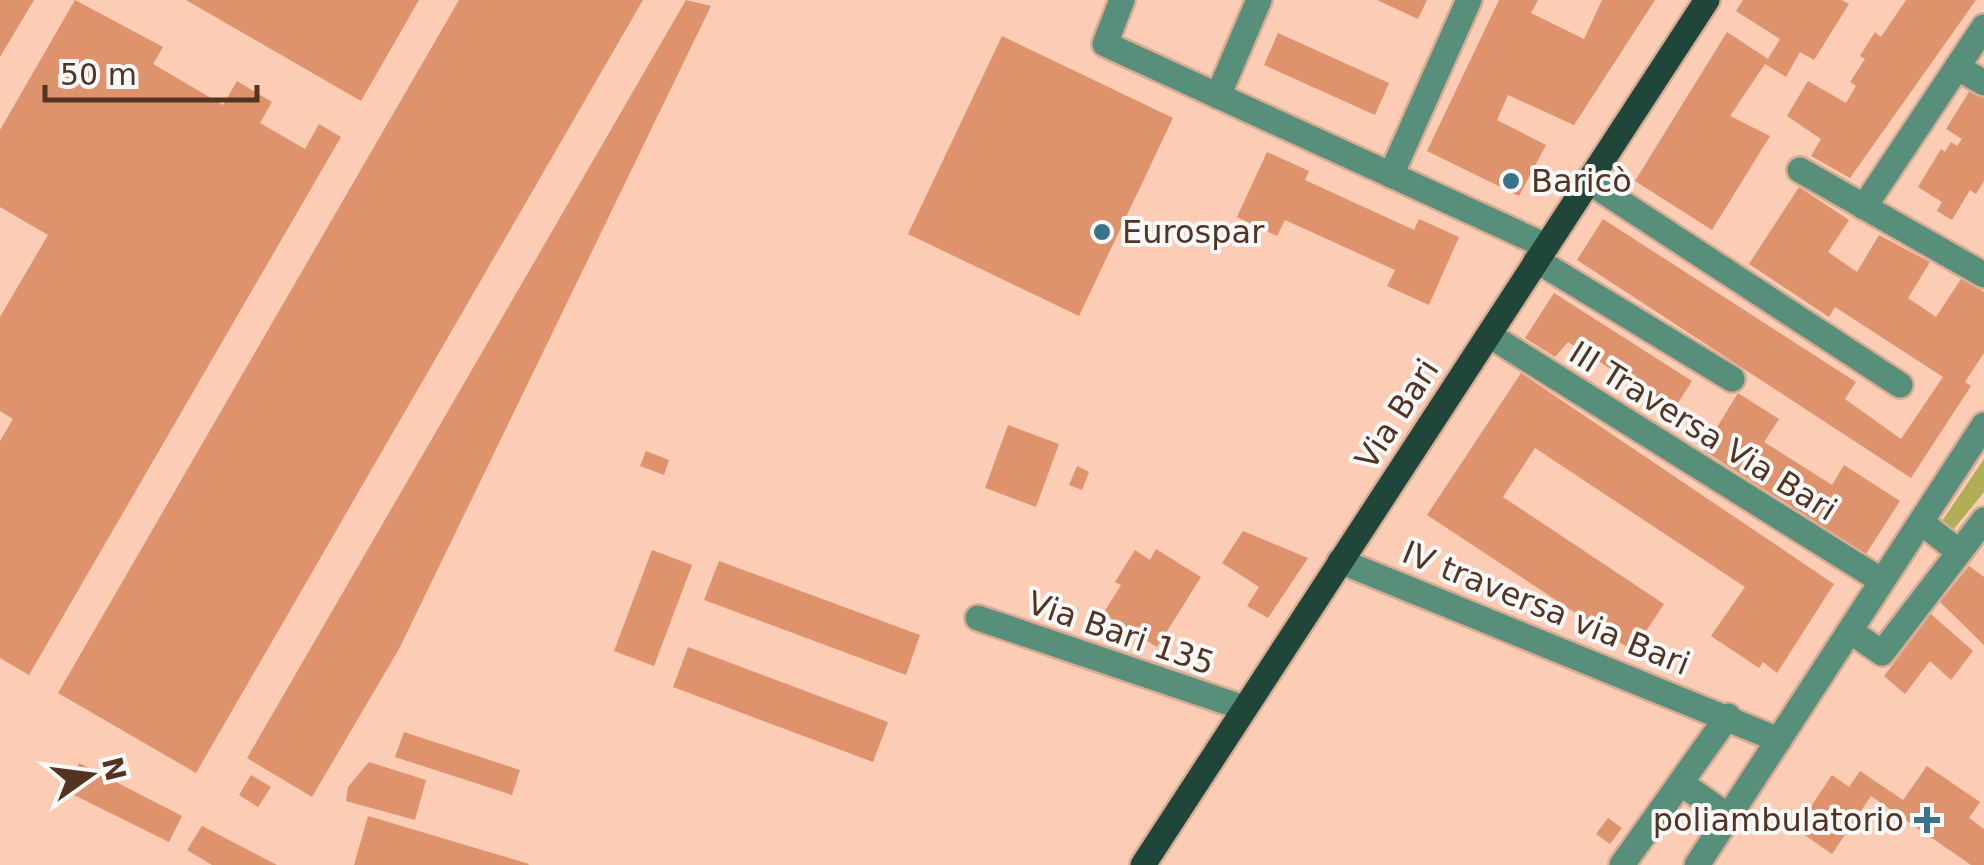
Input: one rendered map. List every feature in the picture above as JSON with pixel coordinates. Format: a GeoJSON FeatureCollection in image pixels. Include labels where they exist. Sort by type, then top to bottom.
{"type":"FeatureCollection","features":[{"type":"Feature","properties":{"kind":"main road","name":"Via Bari"},"geometry":{"type":"LineString","coordinates":[[1143,865],[1706,0]]}},
{"type":"Feature","properties":{"kind":"street"},"geometry":{"type":"LineString","coordinates":[[1122,0],[1104,44],[1391,175],[1541,253],[1732,379]]}},
{"type":"Feature","properties":{"kind":"street"},"geometry":{"type":"LineString","coordinates":[[1218,96],[1259,0]]}},
{"type":"Feature","properties":{"kind":"street"},"geometry":{"type":"LineString","coordinates":[[1391,175],[1469,0]]}},
{"type":"Feature","properties":{"kind":"street"},"geometry":{"type":"LineString","coordinates":[[1864,207],[1970,58],[1984,27]]}},
{"type":"Feature","properties":{"kind":"street"},"geometry":{"type":"LineString","coordinates":[[1970,58],[1984,83]]}},
{"type":"Feature","properties":{"kind":"street"},"geometry":{"type":"LineString","coordinates":[[1800,170],[1984,274]]}},
{"type":"Feature","properties":{"kind":"street"},"geometry":{"type":"LineString","coordinates":[[1588,181],[1900,385]]}},
{"type":"Feature","properties":{"kind":"street","name":"III Traversa Via Bari"},"geometry":{"type":"LineString","coordinates":[[1488,335],[1882,581]]}},
{"type":"Feature","properties":{"kind":"street"},"geometry":{"type":"LineString","coordinates":[[1697,865],[1984,425]]}},
{"type":"Feature","properties":{"kind":"street"},"geometry":{"type":"LineString","coordinates":[[1850,631],[1882,652],[1984,520]]}},
{"type":"Feature","properties":{"kind":"street"},"geometry":{"type":"LineString","coordinates":[[1921,522],[1959,552]]}},
{"type":"Feature","properties":{"kind":"street","name":"IV traversa via Bari"},"geometry":{"type":"LineString","coordinates":[[1340,561],[1779,740]]}},
{"type":"Feature","properties":{"kind":"street","name":"Via Bari 135"},"geometry":{"type":"LineString","coordinates":[[978,618],[1244,708]]}},
{"type":"Feature","properties":{"kind":"street"},"geometry":{"type":"LineString","coordinates":[[1622,865],[1728,716]]}},
{"type":"Feature","properties":{"kind":"street"},"geometry":{"type":"LineString","coordinates":[[1681,783],[1728,817]]}},
{"type":"Feature","properties":{"kind":"shaded area"},"geometry":{"type":"Polygon","coordinates":[[[1984,459],[1984,492],[1953,530],[1942,521],[1984,459]]]}},
{"type":"Feature","properties":{"kind":"building"},"geometry":{"type":"Polygon","coordinates":[[[0,0],[34,0],[0,57],[0,0]]]}},
{"type":"Feature","properties":{"kind":"building"},"geometry":{"type":"Polygon","coordinates":[[[75,0],[163,47],[153,64],[223,105],[237,81],[272,102],[260,123],[305,149],[319,124],[341,137],[29,675],[0,658],[0,441],[13,419],[0,411],[0,317],[48,235],[0,207],[0,130],[75,0]]]}},
{"type":"Feature","properties":{"kind":"building"},"geometry":{"type":"Polygon","coordinates":[[[186,0],[419,0],[361,101],[186,0]]]}},
{"type":"Feature","properties":{"kind":"building"},"geometry":{"type":"Polygon","coordinates":[[[459,0],[643,0],[196,773],[58,693],[459,0]]]}},
{"type":"Feature","properties":{"kind":"building"},"geometry":{"type":"Polygon","coordinates":[[[686,0],[711,6],[399,649],[312,797],[247,758],[686,0]]]}},
{"type":"Feature","properties":{"kind":"building"},"geometry":{"type":"Polygon","coordinates":[[[1377,0],[1427,0],[1418,19],[1377,0]]]}},
{"type":"Feature","properties":{"kind":"building"},"geometry":{"type":"Polygon","coordinates":[[[1499,0],[1538,0],[1531,13],[1584,39],[1602,0],[1655,0],[1574,125],[1508,95],[1497,120],[1546,145],[1519,196],[1427,151],[1499,0]]]}},
{"type":"Feature","properties":{"kind":"building"},"geometry":{"type":"Polygon","coordinates":[[[1743,0],[1842,0],[1849,4],[1814,60],[1800,52],[1786,77],[1765,64],[1730,116],[1770,136],[1712,230],[1635,181],[1727,32],[1768,59],[1780,39],[1736,11],[1743,0]]]}},
{"type":"Feature","properties":{"kind":"building"},"geometry":{"type":"Polygon","coordinates":[[[1906,0],[1976,0],[1850,178],[1811,156],[1821,139],[1787,116],[1808,81],[1846,103],[1856,86],[1850,82],[1865,59],[1860,56],[1875,32],[1881,37],[1906,0]]]}},
{"type":"Feature","properties":{"kind":"building"},"geometry":{"type":"Polygon","coordinates":[[[1278,33],[1389,83],[1375,115],[1264,65],[1278,33]]]}},
{"type":"Feature","properties":{"kind":"building"},"geometry":{"type":"Polygon","coordinates":[[[1002,36],[1173,118],[1079,316],[908,234],[1002,36]]]}},
{"type":"Feature","properties":{"kind":"building"},"geometry":{"type":"Polygon","coordinates":[[[1972,87],[1984,94],[1984,181],[1976,194],[1970,190],[1952,220],[1937,211],[1942,202],[1918,187],[1941,149],[1945,152],[1951,142],[1957,146],[1962,139],[1946,129],[1972,87]]]}},
{"type":"Feature","properties":{"kind":"building"},"geometry":{"type":"Polygon","coordinates":[[[1267,152],[1309,171],[1305,180],[1414,230],[1419,219],[1459,237],[1429,305],[1387,286],[1395,270],[1285,220],[1277,236],[1237,217],[1267,152]]]}},
{"type":"Feature","properties":{"kind":"building"},"geometry":{"type":"Polygon","coordinates":[[[1799,187],[1849,220],[1828,252],[1857,272],[1879,235],[1930,262],[1908,298],[1936,317],[1961,279],[1984,292],[1984,353],[1965,382],[1971,386],[1911,478],[1577,260],[1603,219],[1856,382],[1845,399],[1901,439],[1943,377],[1835,307],[1829,317],[1749,264],[1799,187]]]}},
{"type":"Feature","properties":{"kind":"building"},"geometry":{"type":"Polygon","coordinates":[[[1554,293],[1692,381],[1674,409],[1568,342],[1555,357],[1525,338],[1554,293]]]}},
{"type":"Feature","properties":{"kind":"building"},"geometry":{"type":"Polygon","coordinates":[[[1521,373],[1834,584],[1777,673],[1763,662],[1759,668],[1711,636],[1745,587],[1535,448],[1503,497],[1664,604],[1633,651],[1427,515],[1521,373]]]}},
{"type":"Feature","properties":{"kind":"building"},"geometry":{"type":"Polygon","coordinates":[[[1738,393],[1779,419],[1764,442],[1832,485],[1844,465],[1900,501],[1866,554],[1703,450],[1738,393]]]}},
{"type":"Feature","properties":{"kind":"building"},"geometry":{"type":"Polygon","coordinates":[[[1008,425],[1059,444],[1036,507],[985,488],[1008,425]]]}},
{"type":"Feature","properties":{"kind":"building"},"geometry":{"type":"Polygon","coordinates":[[[646,451],[669,460],[664,475],[640,466],[646,451]]]}},
{"type":"Feature","properties":{"kind":"building"},"geometry":{"type":"Polygon","coordinates":[[[1077,466],[1089,472],[1082,490],[1069,485],[1077,466]]]}},
{"type":"Feature","properties":{"kind":"building"},"geometry":{"type":"Polygon","coordinates":[[[1243,531],[1308,558],[1268,618],[1247,606],[1259,587],[1222,563],[1243,531]]]}},
{"type":"Feature","properties":{"kind":"building"},"geometry":{"type":"Polygon","coordinates":[[[1156,549],[1201,577],[1157,647],[1103,614],[1121,585],[1115,582],[1135,550],[1150,560],[1156,549]]]}},
{"type":"Feature","properties":{"kind":"building"},"geometry":{"type":"Polygon","coordinates":[[[652,550],[692,565],[654,666],[614,651],[652,550]]]}},
{"type":"Feature","properties":{"kind":"building"},"geometry":{"type":"Polygon","coordinates":[[[719,561],[920,635],[906,675],[704,600],[719,561]]]}},
{"type":"Feature","properties":{"kind":"building"},"geometry":{"type":"Polygon","coordinates":[[[1969,566],[1984,577],[1984,645],[1940,602],[1969,566]]]}},
{"type":"Feature","properties":{"kind":"building"},"geometry":{"type":"Polygon","coordinates":[[[1931,614],[1973,651],[1951,680],[1930,661],[1905,694],[1884,676],[1931,614]]]}},
{"type":"Feature","properties":{"kind":"building"},"geometry":{"type":"Polygon","coordinates":[[[688,647],[888,722],[873,762],[673,687],[688,647]]]}},
{"type":"Feature","properties":{"kind":"building"},"geometry":{"type":"Polygon","coordinates":[[[404,732],[520,770],[512,795],[395,757],[404,732]]]}},
{"type":"Feature","properties":{"kind":"building"},"geometry":{"type":"Polygon","coordinates":[[[369,762],[426,780],[415,820],[346,801],[348,787],[369,762]]]}},
{"type":"Feature","properties":{"kind":"building"},"geometry":{"type":"Polygon","coordinates":[[[79,763],[182,816],[169,842],[68,792],[79,763]]]}},
{"type":"Feature","properties":{"kind":"building"},"geometry":{"type":"Polygon","coordinates":[[[1927,766],[1980,802],[1969,818],[1984,829],[1984,865],[1971,865],[1871,796],[1832,854],[1796,829],[1832,775],[1849,787],[1860,771],[1903,800],[1927,766]]]}},
{"type":"Feature","properties":{"kind":"building"},"geometry":{"type":"Polygon","coordinates":[[[251,775],[271,787],[258,807],[239,795],[251,775]]]}},
{"type":"Feature","properties":{"kind":"building"},"geometry":{"type":"Polygon","coordinates":[[[368,816],[529,864],[354,865],[368,816]]]}},
{"type":"Feature","properties":{"kind":"building"},"geometry":{"type":"Polygon","coordinates":[[[1608,818],[1622,828],[1610,844],[1596,834],[1608,818]]]}},
{"type":"Feature","properties":{"kind":"building"},"geometry":{"type":"Polygon","coordinates":[[[202,826],[277,865],[212,865],[187,850],[202,826]]]}},
{"type":"Feature","properties":{"kind":"place","name":"Baricò"},"geometry":{"type":"Point","coordinates":[1511,181]}},
{"type":"Feature","properties":{"kind":"place","name":"Eurospar"},"geometry":{"type":"Point","coordinates":[1102,232]}},
{"type":"Feature","properties":{"kind":"place","name":"poliambulatorio"},"geometry":{"type":"Point","coordinates":[1927,820]}}]}
